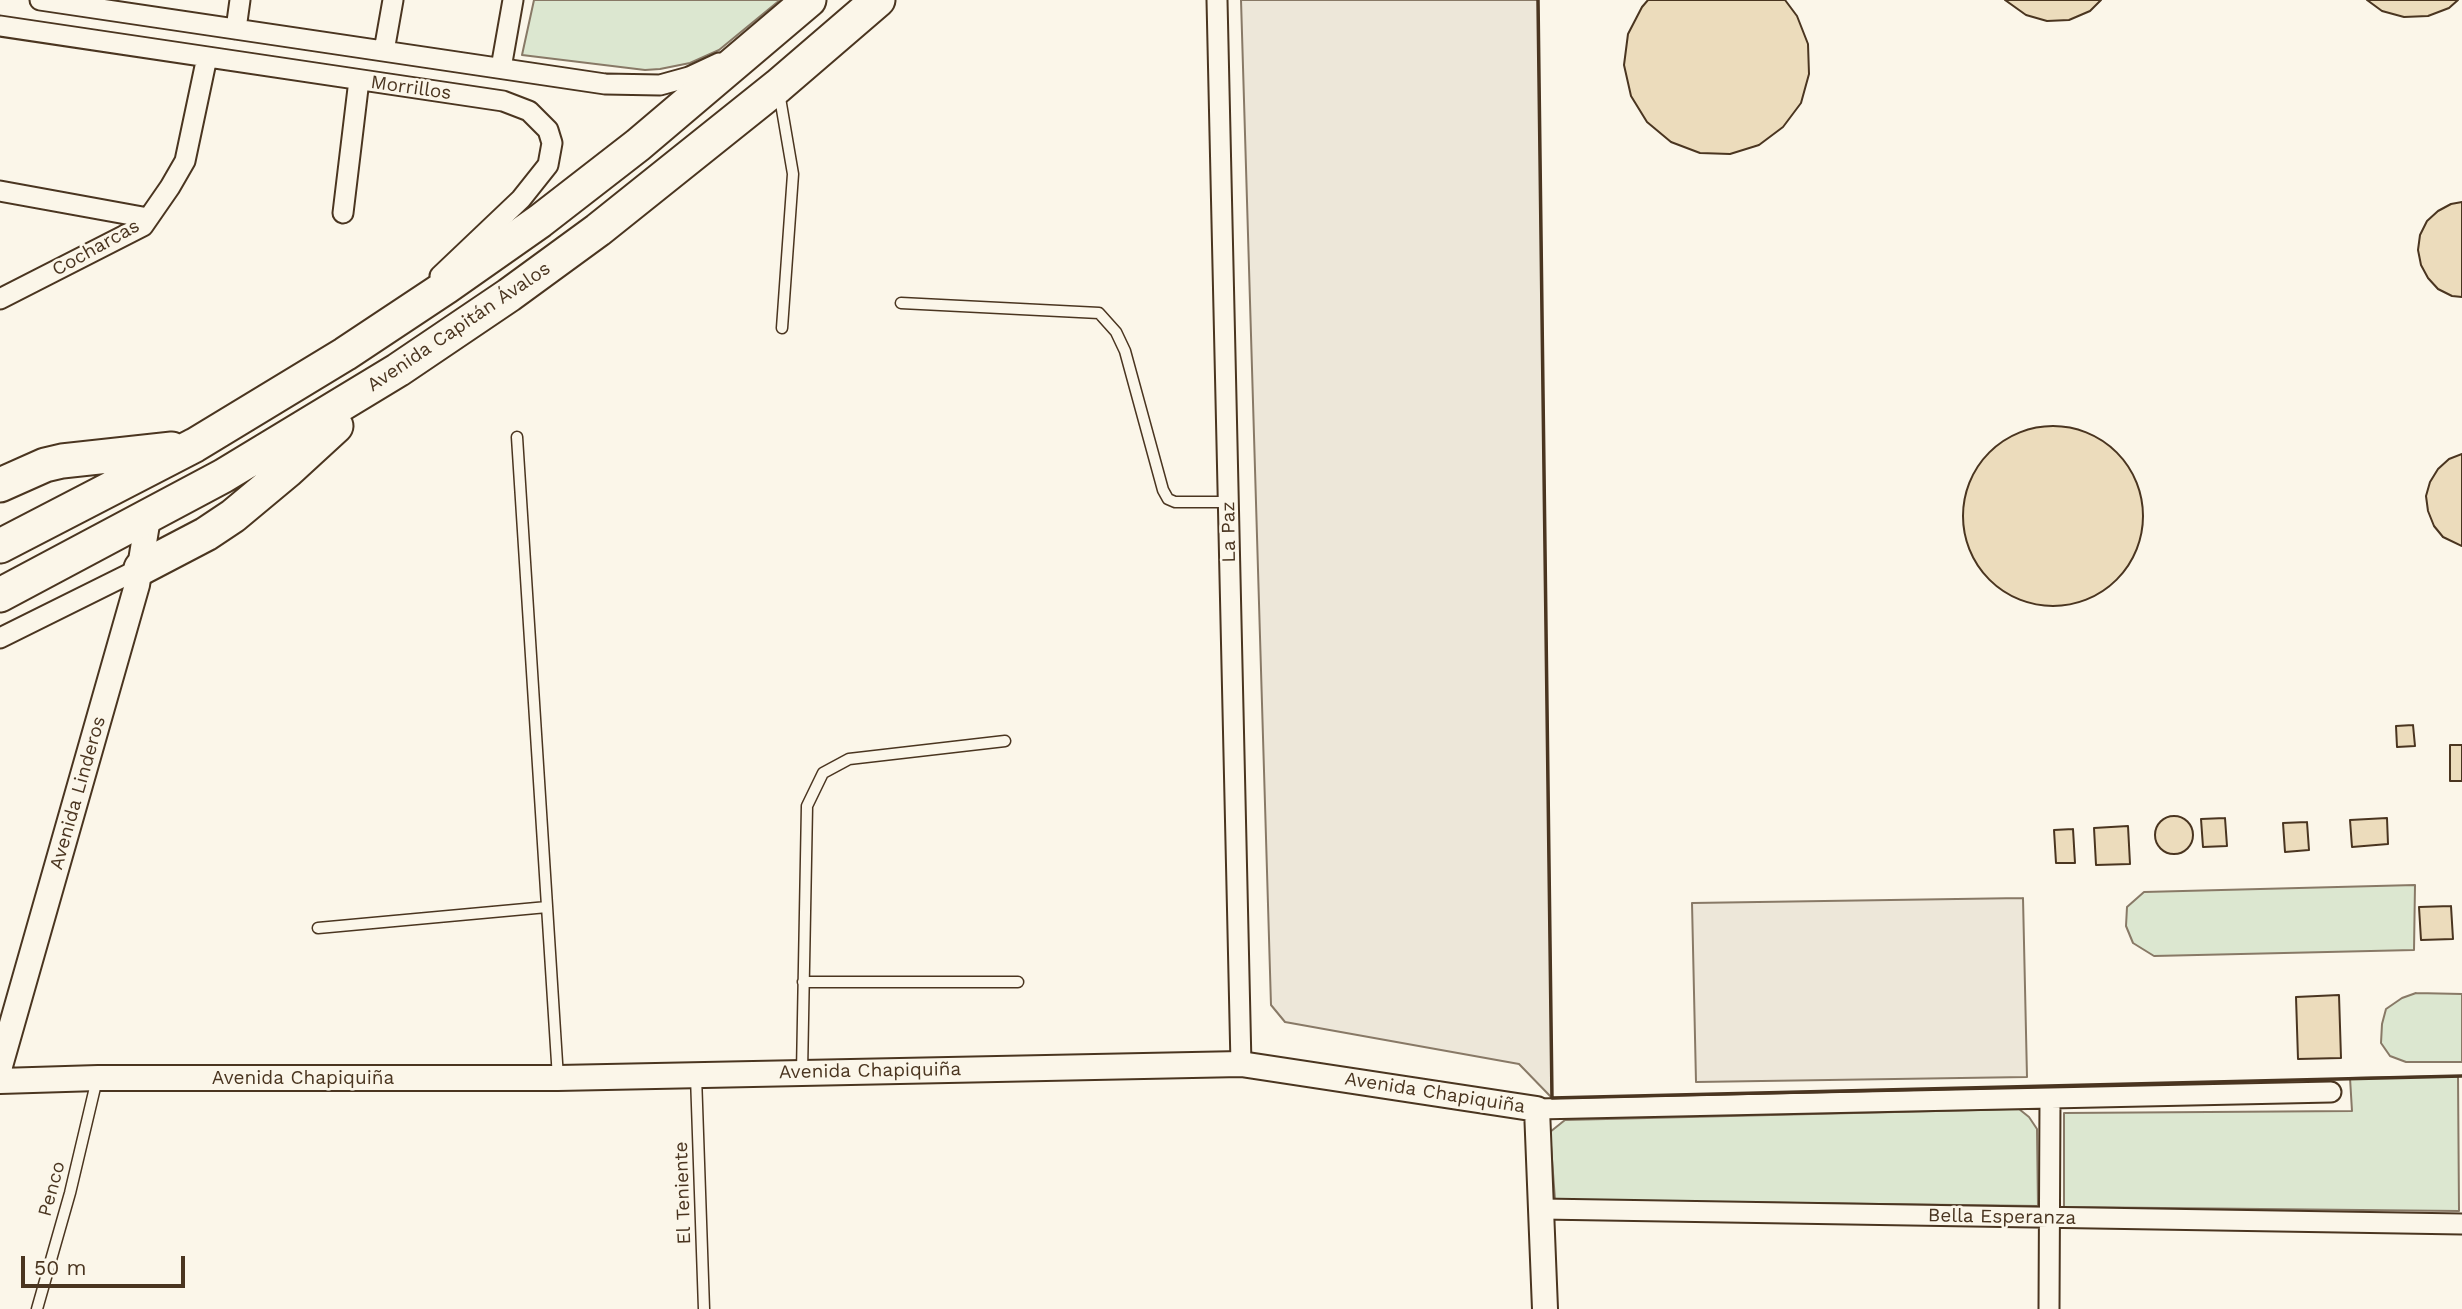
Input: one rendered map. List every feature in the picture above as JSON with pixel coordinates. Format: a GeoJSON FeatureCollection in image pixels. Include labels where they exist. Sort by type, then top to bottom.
{"type":"FeatureCollection","features":[{"type":"Feature","properties":{"kind":"highway","name":"Avenida Capitán Ávalos"},"geometry":{"type":"LineString","coordinates":[[0,546],[195,445],[385,328],[549,215],[638,145],[808,0]]}},
{"type":"Feature","properties":{"kind":"highway","name":"Avenida Capitán Ávalos"},"geometry":{"type":"LineString","coordinates":[[0,596],[148,518],[280,443],[398,370],[509,295],[598,230],[778,86],[878,0]]}},
{"type":"Feature","properties":{"kind":"highway"},"geometry":{"type":"LineString","coordinates":[[141,568],[183,547],[233,516],[398,370]]}},
{"type":"Feature","properties":{"kind":"highway"},"geometry":{"type":"LineString","coordinates":[[0,485],[45,465],[62,461],[195,445]]}},
{"type":"Feature","properties":{"kind":"highway"},"geometry":{"type":"LineString","coordinates":[[148,518],[169,479],[195,445]]}},
{"type":"Feature","properties":{"kind":"street","name":"Morrillos"},"geometry":{"type":"LineString","coordinates":[[40,0],[101,4],[236,29],[605,84],[660,85],[676,81],[713,66],[768,34]]}},
{"type":"Feature","properties":{"kind":"street"},"geometry":{"type":"LineString","coordinates":[[236,29],[240,0]]}},
{"type":"Feature","properties":{"kind":"street"},"geometry":{"type":"LineString","coordinates":[[384,51],[393,0]]}},
{"type":"Feature","properties":{"kind":"street"},"geometry":{"type":"LineString","coordinates":[[501,68],[513,0]]}},
{"type":"Feature","properties":{"kind":"street","name":"La Paz"},"geometry":{"type":"LineString","coordinates":[[1217,0],[1241,1063]]}},
{"type":"Feature","properties":{"kind":"street","name":"Morrillos"},"geometry":{"type":"LineString","coordinates":[[0,26],[515,104],[529,111],[548,130],[552,143],[548,166],[539,179],[385,328]]}},
{"type":"Feature","properties":{"kind":"street","name":"Cocharcas"},"geometry":{"type":"LineString","coordinates":[[0,299],[143,226],[184,161],[207,57]]}},
{"type":"Feature","properties":{"kind":"street"},"geometry":{"type":"LineString","coordinates":[[343,213],[359,80]]}},
{"type":"Feature","properties":{"kind":"street"},"geometry":{"type":"LineString","coordinates":[[0,191],[148,218]]}},
{"type":"Feature","properties":{"kind":"street","name":"Avenida Linderos"},"geometry":{"type":"LineString","coordinates":[[0,1066],[141,568],[148,518]]}},
{"type":"Feature","properties":{"kind":"street"},"geometry":{"type":"LineString","coordinates":[[0,638],[141,568]]}},
{"type":"Feature","properties":{"kind":"street","name":"Avenida Chapiquiña"},"geometry":{"type":"LineString","coordinates":[[0,1081],[98,1078],[558,1078],[1241,1063],[1537,1109],[1545,1309]]}},
{"type":"Feature","properties":{"kind":"street"},"geometry":{"type":"LineString","coordinates":[[1537,1109],[2330,1092]]}},
{"type":"Feature","properties":{"kind":"street"},"geometry":{"type":"LineString","coordinates":[[2049,1309],[2050,1100]]}},
{"type":"Feature","properties":{"kind":"street","name":"Bella Esperanza"},"geometry":{"type":"LineString","coordinates":[[1542,1209],[2462,1224]]}},
{"type":"Feature","properties":{"kind":"lane"},"geometry":{"type":"LineString","coordinates":[[778,86],[793,174],[782,328]]}},
{"type":"Feature","properties":{"kind":"lane"},"geometry":{"type":"LineString","coordinates":[[901,303],[1099,313],[1116,332],[1125,351],[1163,490],[1168,499],[1175,502],[1228,502]]}},
{"type":"Feature","properties":{"kind":"lane"},"geometry":{"type":"LineString","coordinates":[[517,438],[558,1078]]}},
{"type":"Feature","properties":{"kind":"lane"},"geometry":{"type":"LineString","coordinates":[[802,1073],[807,806],[823,773],[849,759],[1005,741]]}},
{"type":"Feature","properties":{"kind":"lane"},"geometry":{"type":"LineString","coordinates":[[318,928],[547,907]]}},
{"type":"Feature","properties":{"kind":"lane"},"geometry":{"type":"LineString","coordinates":[[803,982],[1018,982]]}},
{"type":"Feature","properties":{"kind":"lane","name":"El Teniente"},"geometry":{"type":"LineString","coordinates":[[696,1075],[704,1309]]}},
{"type":"Feature","properties":{"kind":"lane","name":"Penco"},"geometry":{"type":"LineString","coordinates":[[37,1309],[98,1078]]}},
{"type":"Feature","properties":{"kind":"green space"},"geometry":{"type":"Polygon","coordinates":[[[534,0],[780,0],[719,50],[690,63],[645,70],[522,55],[534,0]]]}},
{"type":"Feature","properties":{"kind":"green space"},"geometry":{"type":"Polygon","coordinates":[[[2415,885],[2414,950],[2154,956],[2133,943],[2126,926],[2127,907],[2144,892],[2415,885]]]}},
{"type":"Feature","properties":{"kind":"green space"},"geometry":{"type":"Polygon","coordinates":[[[2416,993],[2462,994],[2462,1062],[2406,1062],[2390,1056],[2381,1043],[2386,1009],[2402,998],[2416,993]]]}},
{"type":"Feature","properties":{"kind":"green space"},"geometry":{"type":"Polygon","coordinates":[[[2458,1076],[2459,1211],[2064,1207],[2064,1113],[2352,1111],[2350,1078],[2458,1076]]]}},
{"type":"Feature","properties":{"kind":"green space"},"geometry":{"type":"Polygon","coordinates":[[[2019,1109],[2037,1129],[2038,1206],[1555,1200],[1550,1132],[1565,1120],[2019,1109]]]}},
{"type":"Feature","properties":{"kind":"shaded area"},"geometry":{"type":"Polygon","coordinates":[[[1241,0],[1538,0],[1552,1098],[1519,1064],[1285,1022],[1271,1005],[1241,0]]]}},
{"type":"Feature","properties":{"kind":"shaded area"},"geometry":{"type":"Polygon","coordinates":[[[2023,898],[2027,1077],[1696,1082],[1692,903],[2023,898]]]}},
{"type":"Feature","properties":{"kind":"building"},"geometry":{"type":"Polygon","coordinates":[[[1648,0],[1785,0],[1797,16],[1808,44],[1809,74],[1801,103],[1783,127],[1759,145],[1730,154],[1700,153],[1671,142],[1647,122],[1631,96],[1624,65],[1628,34],[1648,0]]]}},
{"type":"Feature","properties":{"kind":"building"},"geometry":{"type":"Polygon","coordinates":[[[2005,0],[2101,0],[2090,11],[2069,20],[2047,21],[2026,15],[2005,0]]]}},
{"type":"Feature","properties":{"kind":"building"},"geometry":{"type":"Polygon","coordinates":[[[2367,0],[2458,0],[2449,8],[2428,16],[2404,17],[2382,11],[2367,0]]]}},
{"type":"Feature","properties":{"kind":"building"},"geometry":{"type":"Polygon","coordinates":[[[2462,202],[2462,297],[2452,296],[2438,289],[2421,265],[2418,250],[2420,235],[2427,221],[2438,211],[2462,202]]]}},
{"type":"Feature","properties":{"kind":"building"},"geometry":{"type":"Polygon","coordinates":[[[2053,426],[2087,433],[2117,452],[2136,482],[2143,516],[2136,550],[2117,580],[2087,599],[2053,606],[2019,599],[1989,580],[1970,550],[1963,516],[1970,482],[1989,452],[2019,433],[2053,426]]]}},
{"type":"Feature","properties":{"kind":"building"},"geometry":{"type":"Polygon","coordinates":[[[2462,454],[2462,546],[2443,537],[2434,526],[2426,496],[2438,469],[2449,459],[2462,454]]]}},
{"type":"Feature","properties":{"kind":"building"},"geometry":{"type":"Polygon","coordinates":[[[2413,725],[2415,746],[2397,747],[2396,726],[2413,725]]]}},
{"type":"Feature","properties":{"kind":"building"},"geometry":{"type":"Polygon","coordinates":[[[2450,745],[2462,745],[2462,781],[2450,781],[2450,745]]]}},
{"type":"Feature","properties":{"kind":"building"},"geometry":{"type":"Polygon","coordinates":[[[2174,816],[2187,822],[2193,835],[2187,848],[2174,854],[2161,848],[2155,835],[2161,822],[2174,816]]]}},
{"type":"Feature","properties":{"kind":"building"},"geometry":{"type":"Polygon","coordinates":[[[2225,818],[2227,846],[2203,847],[2201,819],[2225,818]]]}},
{"type":"Feature","properties":{"kind":"building"},"geometry":{"type":"Polygon","coordinates":[[[2387,818],[2388,844],[2352,847],[2350,820],[2387,818]]]}},
{"type":"Feature","properties":{"kind":"building"},"geometry":{"type":"Polygon","coordinates":[[[2307,822],[2309,850],[2285,852],[2283,823],[2307,822]]]}},
{"type":"Feature","properties":{"kind":"building"},"geometry":{"type":"Polygon","coordinates":[[[2128,826],[2130,864],[2096,865],[2094,828],[2128,826]]]}},
{"type":"Feature","properties":{"kind":"building"},"geometry":{"type":"Polygon","coordinates":[[[2073,829],[2075,863],[2056,863],[2054,830],[2073,829]]]}},
{"type":"Feature","properties":{"kind":"building"},"geometry":{"type":"Polygon","coordinates":[[[2451,906],[2453,939],[2421,940],[2419,907],[2451,906]]]}},
{"type":"Feature","properties":{"kind":"building"},"geometry":{"type":"Polygon","coordinates":[[[2339,995],[2341,1058],[2298,1059],[2296,997],[2339,995]]]}},
{"type":"Feature","properties":{"kind":"wall"},"geometry":{"type":"LineString","coordinates":[[1538,0],[1552,1098],[2462,1076]]}}]}
